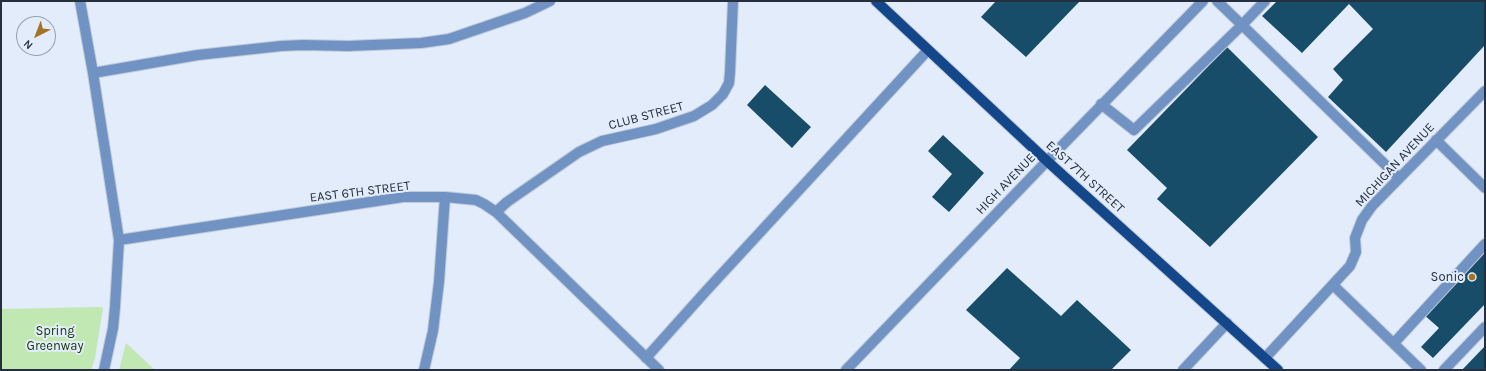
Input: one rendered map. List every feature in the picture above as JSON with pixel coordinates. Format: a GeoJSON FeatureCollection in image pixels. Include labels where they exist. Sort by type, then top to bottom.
{"type":"FeatureCollection","features":[{"type":"Feature","properties":{"kind":"main road","name":"EAST 7TH STREET"},"geometry":{"type":"LineString","coordinates":[[876,1],[1047,161],[1278,370]]}},
{"type":"Feature","properties":{"kind":"street"},"geometry":{"type":"LineString","coordinates":[[80,1],[93,73],[119,240],[113,328],[104,370]]}},
{"type":"Feature","properties":{"kind":"street"},"geometry":{"type":"LineString","coordinates":[[93,73],[198,54],[281,46],[399,44],[449,39],[525,14],[550,1]]}},
{"type":"Feature","properties":{"kind":"street","name":"CLUB STREET"},"geometry":{"type":"LineString","coordinates":[[496,212],[507,202],[579,152],[602,141],[656,129],[694,116],[712,105],[723,94],[728,83],[730,72],[733,1]]}},
{"type":"Feature","properties":{"kind":"street","name":"HIGH AVENUE"},"geometry":{"type":"LineString","coordinates":[[846,370],[1101,104],[1203,1]]}},
{"type":"Feature","properties":{"kind":"street"},"geometry":{"type":"LineString","coordinates":[[1217,1],[1399,178]]}},
{"type":"Feature","properties":{"kind":"street"},"geometry":{"type":"LineString","coordinates":[[1101,104],[1134,130],[1265,1]]}},
{"type":"Feature","properties":{"kind":"street"},"geometry":{"type":"LineString","coordinates":[[646,358],[928,50]]}},
{"type":"Feature","properties":{"kind":"street","name":"MICHIGAN AVENUE"},"geometry":{"type":"LineString","coordinates":[[1265,358],[1350,266],[1356,252],[1355,238],[1362,220],[1372,206],[1485,91]]}},
{"type":"Feature","properties":{"kind":"street"},"geometry":{"type":"LineString","coordinates":[[1436,140],[1485,188]]}},
{"type":"Feature","properties":{"kind":"street","name":"EAST 6TH STREET"},"geometry":{"type":"LineString","coordinates":[[119,240],[403,197],[445,197],[476,200],[496,212],[659,370]]}},
{"type":"Feature","properties":{"kind":"street"},"geometry":{"type":"LineString","coordinates":[[424,370],[433,331],[439,282],[445,197]]}},
{"type":"Feature","properties":{"kind":"street"},"geometry":{"type":"LineString","coordinates":[[1394,343],[1485,244]]}},
{"type":"Feature","properties":{"kind":"street"},"geometry":{"type":"LineString","coordinates":[[1333,285],[1421,370]]}},
{"type":"Feature","properties":{"kind":"street"},"geometry":{"type":"LineString","coordinates":[[1183,370],[1227,323]]}},
{"type":"Feature","properties":{"kind":"street"},"geometry":{"type":"LineString","coordinates":[[1444,370],[1485,327]]}},
{"type":"Feature","properties":{"kind":"green space","name":"Spring Greenway"},"geometry":{"type":"Polygon","coordinates":[[[103,308],[95,358],[91,370],[1,370],[1,309],[103,308]]]}},
{"type":"Feature","properties":{"kind":"green space","name":"Spring Greenway"},"geometry":{"type":"Polygon","coordinates":[[[126,343],[155,370],[119,370],[126,343]]]}},
{"type":"Feature","properties":{"kind":"building"},"geometry":{"type":"Polygon","coordinates":[[[996,1],[1080,1],[1026,57],[981,17],[996,1]]]}},
{"type":"Feature","properties":{"kind":"building"},"geometry":{"type":"Polygon","coordinates":[[[1277,1],[1485,1],[1485,45],[1386,152],[1328,97],[1343,80],[1333,69],[1373,29],[1349,4],[1302,53],[1262,16],[1277,1]]]}},
{"type":"Feature","properties":{"kind":"building"},"geometry":{"type":"Polygon","coordinates":[[[1227,47],[1318,137],[1210,247],[1157,199],[1167,188],[1127,150],[1227,47]]]}},
{"type":"Feature","properties":{"kind":"building"},"geometry":{"type":"Polygon","coordinates":[[[765,85],[811,127],[792,148],[747,105],[765,85]]]}},
{"type":"Feature","properties":{"kind":"building"},"geometry":{"type":"Polygon","coordinates":[[[943,135],[984,173],[949,212],[932,197],[952,174],[928,151],[943,135]]]}},
{"type":"Feature","properties":{"kind":"building","name":"Sonic"},"geometry":{"type":"Polygon","coordinates":[[[1485,248],[1485,304],[1433,358],[1421,347],[1439,328],[1423,314],[1485,248]]]}},
{"type":"Feature","properties":{"kind":"building"},"geometry":{"type":"Polygon","coordinates":[[[1007,268],[1061,316],[1077,300],[1131,350],[1111,370],[1009,370],[1020,358],[966,310],[1007,268]]]}},
{"type":"Feature","properties":{"kind":"building"},"geometry":{"type":"Polygon","coordinates":[[[1485,346],[1485,370],[1462,370],[1485,346]]]}},
{"type":"Feature","properties":{"kind":"place","name":"Sonic"},"geometry":{"type":"Point","coordinates":[1472,277]}}]}
